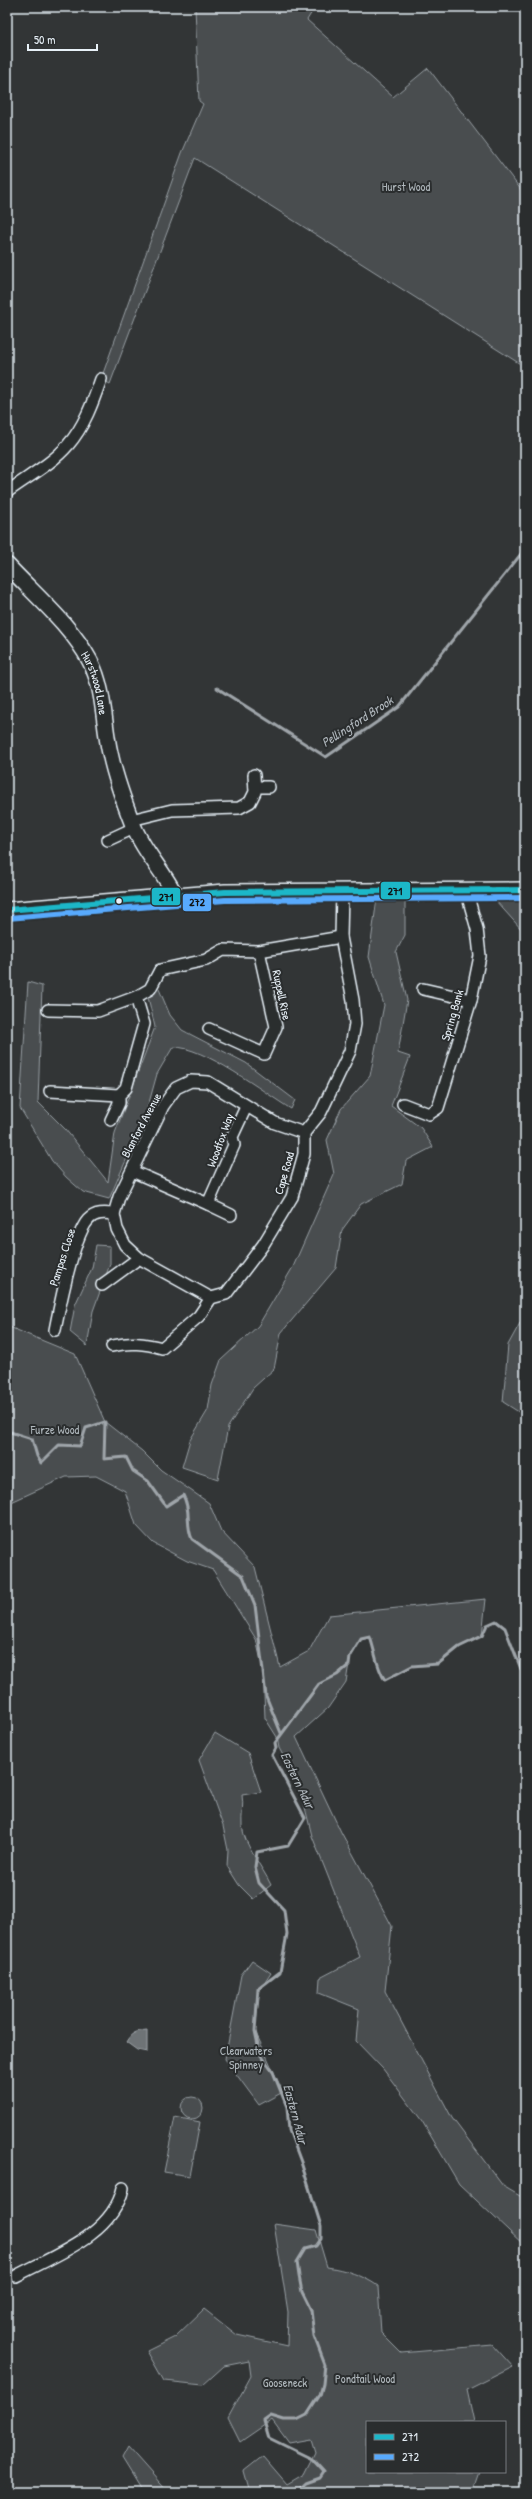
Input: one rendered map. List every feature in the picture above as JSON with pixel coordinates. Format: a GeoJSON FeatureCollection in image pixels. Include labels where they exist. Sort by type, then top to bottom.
{"type":"FeatureCollection","features":[{"type":"Feature","properties":{"kind":"main road","name":"Hurstwood Lane"},"geometry":{"type":"LineString","coordinates":[[7,565],[67,628],[81,645],[91,663],[99,686],[110,753],[132,824],[143,847],[168,880],[175,895]]}},
{"type":"Feature","properties":{"kind":"main road"},"geometry":{"type":"LineString","coordinates":[[7,910],[225,892],[525,890]]}},
{"type":"Feature","properties":{"kind":"street"},"geometry":{"type":"LineString","coordinates":[[7,492],[56,457],[68,446],[79,430],[101,379]]}},
{"type":"Feature","properties":{"kind":"street"},"geometry":{"type":"LineString","coordinates":[[108,840],[132,824],[172,810],[239,808],[250,802],[255,792],[254,775]]}},
{"type":"Feature","properties":{"kind":"street"},"geometry":{"type":"LineString","coordinates":[[255,787],[269,787]]}},
{"type":"Feature","properties":{"kind":"street","name":"Spring Bank"},"geometry":{"type":"LineString","coordinates":[[403,1104],[428,1114],[438,1108],[472,1000],[480,956],[476,929],[466,890]]}},
{"type":"Feature","properties":{"kind":"street"},"geometry":{"type":"LineString","coordinates":[[304,1133],[325,1105],[350,1051],[355,1024],[352,993],[341,936],[342,891]]}},
{"type":"Feature","properties":{"kind":"street"},"geometry":{"type":"LineString","coordinates":[[48,1010],[98,1011],[136,997],[150,989],[160,970],[206,960],[223,950],[259,951],[341,936]]}},
{"type":"Feature","properties":{"kind":"street","name":"Ruppell Rise"},"geometry":{"type":"LineString","coordinates":[[209,1030],[264,1054],[276,1027],[259,951]]}},
{"type":"Feature","properties":{"kind":"street"},"geometry":{"type":"LineString","coordinates":[[423,989],[472,1000]]}},
{"type":"Feature","properties":{"kind":"street"},"geometry":{"type":"LineString","coordinates":[[111,1120],[119,1103],[119,1095],[126,1088],[144,1024],[136,997]]}},
{"type":"Feature","properties":{"kind":"street","name":"Blanford Avenue"},"geometry":{"type":"LineString","coordinates":[[114,1214],[119,1197],[164,1106],[176,1088],[191,1081],[208,1082],[246,1107],[275,1123],[304,1133]]}},
{"type":"Feature","properties":{"kind":"street"},"geometry":{"type":"LineString","coordinates":[[50,1091],[119,1095]]}},
{"type":"Feature","properties":{"kind":"street","name":"Woodfox Way"},"geometry":{"type":"LineString","coordinates":[[208,1204],[234,1145],[232,1137],[246,1107]]}},
{"type":"Feature","properties":{"kind":"street","name":"Cape Road"},"geometry":{"type":"LineString","coordinates":[[211,1298],[226,1294],[262,1244],[292,1197],[304,1154],[304,1133]]}},
{"type":"Feature","properties":{"kind":"street"},"geometry":{"type":"LineString","coordinates":[[132,1171],[231,1215]]}},
{"type":"Feature","properties":{"kind":"street","name":"Pampas Close"},"geometry":{"type":"LineString","coordinates":[[54,1330],[70,1265],[88,1220],[101,1212],[114,1214]]}},
{"type":"Feature","properties":{"kind":"street"},"geometry":{"type":"LineString","coordinates":[[112,1346],[126,1342],[145,1343],[162,1348],[199,1316],[211,1298],[139,1258],[125,1245],[117,1229],[114,1214]]}},
{"type":"Feature","properties":{"kind":"street"},"geometry":{"type":"LineString","coordinates":[[102,1285],[139,1258]]}},
{"type":"Feature","properties":{"kind":"street"},"geometry":{"type":"LineString","coordinates":[[16,2276],[95,2232],[116,2207],[123,2188]]}},
{"type":"Feature","properties":{"kind":"green space","name":"Hurst Wood"},"geometry":{"type":"Polygon","coordinates":[[[195,7],[315,7],[307,20],[393,97],[428,68],[525,195],[525,367],[195,158],[110,384],[101,379],[182,153],[203,104],[199,101],[195,7]]]}},
{"type":"Feature","properties":{"kind":"green space"},"geometry":{"type":"Polygon","coordinates":[[[486,890],[525,890],[525,932],[522,930],[486,890]]]}},
{"type":"Feature","properties":{"kind":"green space"},"geometry":{"type":"Polygon","coordinates":[[[377,898],[405,898],[405,935],[396,952],[407,1000],[398,1053],[410,1057],[391,1106],[421,1128],[433,1147],[406,1161],[402,1184],[361,1204],[342,1230],[336,1268],[281,1333],[274,1369],[253,1388],[228,1427],[218,1479],[182,1467],[190,1440],[208,1410],[212,1385],[221,1360],[258,1326],[293,1267],[334,1174],[327,1140],[341,1109],[370,1076],[384,1005],[369,957],[377,898]]]}},
{"type":"Feature","properties":{"kind":"green space"},"geometry":{"type":"Polygon","coordinates":[[[28,982],[42,986],[38,1102],[65,1129],[108,1182],[115,1133],[155,1027],[148,997],[159,989],[170,1015],[182,1030],[246,1063],[295,1100],[291,1109],[217,1062],[201,1054],[186,1049],[173,1047],[157,1074],[145,1117],[109,1199],[83,1192],[66,1177],[52,1161],[20,1108],[28,982]]]}},
{"type":"Feature","properties":{"kind":"green space"},"geometry":{"type":"Polygon","coordinates":[[[96,1245],[110,1246],[110,1264],[93,1311],[87,1346],[70,1332],[75,1305],[92,1268],[96,1245]]]}},
{"type":"Feature","properties":{"kind":"green space"},"geometry":{"type":"Polygon","coordinates":[[[525,1314],[525,1416],[503,1402],[508,1345],[525,1314]]]}},
{"type":"Feature","properties":{"kind":"green space","name":"Furze Wood"},"geometry":{"type":"Polygon","coordinates":[[[7,1326],[75,1354],[105,1422],[142,1451],[161,1470],[209,1503],[221,1531],[255,1567],[280,1667],[309,1651],[329,1615],[486,1599],[482,1636],[459,1647],[438,1664],[412,1666],[385,1680],[380,1671],[370,1638],[361,1639],[350,1657],[346,1682],[328,1708],[296,1737],[341,1832],[392,1926],[385,1991],[452,2118],[503,2186],[525,2199],[525,2246],[459,2184],[422,2121],[383,2069],[356,2041],[359,2009],[319,1993],[320,1978],[360,1957],[312,1836],[300,1787],[279,1748],[277,1737],[265,1718],[263,1670],[256,1639],[213,1570],[187,1561],[153,1543],[136,1525],[125,1491],[96,1476],[66,1477],[7,1504],[7,1326]]]}},
{"type":"Feature","properties":{"kind":"green space"},"geometry":{"type":"Polygon","coordinates":[[[215,1733],[248,1753],[261,1792],[242,1795],[242,1826],[244,1834],[250,1849],[271,1885],[253,1899],[239,1885],[227,1866],[228,1850],[223,1826],[199,1760],[215,1733]]]}},
{"type":"Feature","properties":{"kind":"green space","name":"Clearwaters Spinney"},"geometry":{"type":"Polygon","coordinates":[[[252,1960],[271,1973],[260,1990],[255,2031],[283,2092],[259,2105],[225,2059],[241,1975],[252,1960]]]}},
{"type":"Feature","properties":{"kind":"green space"},"geometry":{"type":"Polygon","coordinates":[[[192,2097],[196,2098],[202,2104],[202,2112],[196,2118],[192,2119],[188,2118],[182,2112],[181,2108],[182,2104],[188,2098],[192,2097]]]}},
{"type":"Feature","properties":{"kind":"green space"},"geometry":{"type":"Polygon","coordinates":[[[175,2117],[200,2122],[190,2176],[164,2172],[175,2117]]]}},
{"type":"Feature","properties":{"kind":"green space","name":"Pondtail Wood"},"geometry":{"type":"Polygon","coordinates":[[[274,2224],[316,2230],[327,2267],[354,2274],[378,2286],[381,2333],[401,2353],[493,2345],[513,2367],[467,2390],[474,2421],[366,2421],[366,2473],[479,2473],[472,2492],[250,2492],[244,2471],[263,2456],[287,2484],[304,2474],[315,2452],[311,2439],[289,2443],[272,2420],[240,2442],[228,2418],[251,2376],[249,2361],[224,2366],[203,2385],[164,2381],[147,2351],[175,2337],[204,2309],[237,2335],[287,2346],[288,2312],[274,2224]]]}},
{"type":"Feature","properties":{"kind":"green space"},"geometry":{"type":"Polygon","coordinates":[[[128,2447],[168,2492],[143,2492],[122,2458],[128,2447]]]}},
{"type":"Feature","properties":{"kind":"shaded area"},"geometry":{"type":"Polygon","coordinates":[[[147,2030],[147,2052],[137,2050],[126,2042],[134,2033],[147,2030]]]}},
{"type":"Feature","properties":{"kind":"waterway","name":"Pellingford Brook"},"geometry":{"type":"LineString","coordinates":[[217,688],[326,757],[399,707],[525,549]]}},
{"type":"Feature","properties":{"kind":"waterway"},"geometry":{"type":"LineString","coordinates":[[7,1431],[32,1439],[37,1456],[41,1463],[59,1445],[80,1446],[86,1428],[105,1422],[104,1459],[126,1457],[133,1471],[148,1481],[166,1506],[183,1495],[186,1501],[189,1528],[192,1539],[243,1576],[255,1605],[266,1696],[281,1733]]}},
{"type":"Feature","properties":{"kind":"waterway","name":"Eastern Adur"},"geometry":{"type":"LineString","coordinates":[[296,2492],[306,2483],[320,2478],[324,2472],[312,2459],[269,2438],[264,2421],[271,2416],[284,2420],[297,2420],[307,2415],[320,2395],[325,2365],[314,2336],[311,2310],[302,2292],[297,2262],[305,2249],[316,2246],[321,2239],[321,2226],[301,2162],[289,2130],[287,2107],[273,2072],[260,2054],[255,2031],[258,1989],[280,1972],[287,1934],[284,1910],[259,1883],[255,1867],[257,1852],[288,1846],[305,1818],[272,1755],[276,1748],[275,1743],[319,1684],[337,1675],[349,1665],[350,1657],[361,1639],[370,1637],[378,1666],[385,1680],[412,1666],[438,1664],[459,1647],[482,1636],[487,1625],[496,1621],[505,1628],[521,1669],[525,1671]]}},
{"type":"Feature","properties":{"kind":"transit line","name":"271"},"geometry":{"type":"LineString","coordinates":[[7,910],[225,892],[525,890]]}},
{"type":"Feature","properties":{"kind":"transit line","name":"272"},"geometry":{"type":"LineString","coordinates":[[8,918],[225,900],[525,898]]}},
{"type":"Feature","properties":{"kind":"park label","name":"Gooseneck"},"geometry":{"type":"Point","coordinates":[285,2382]}}]}
